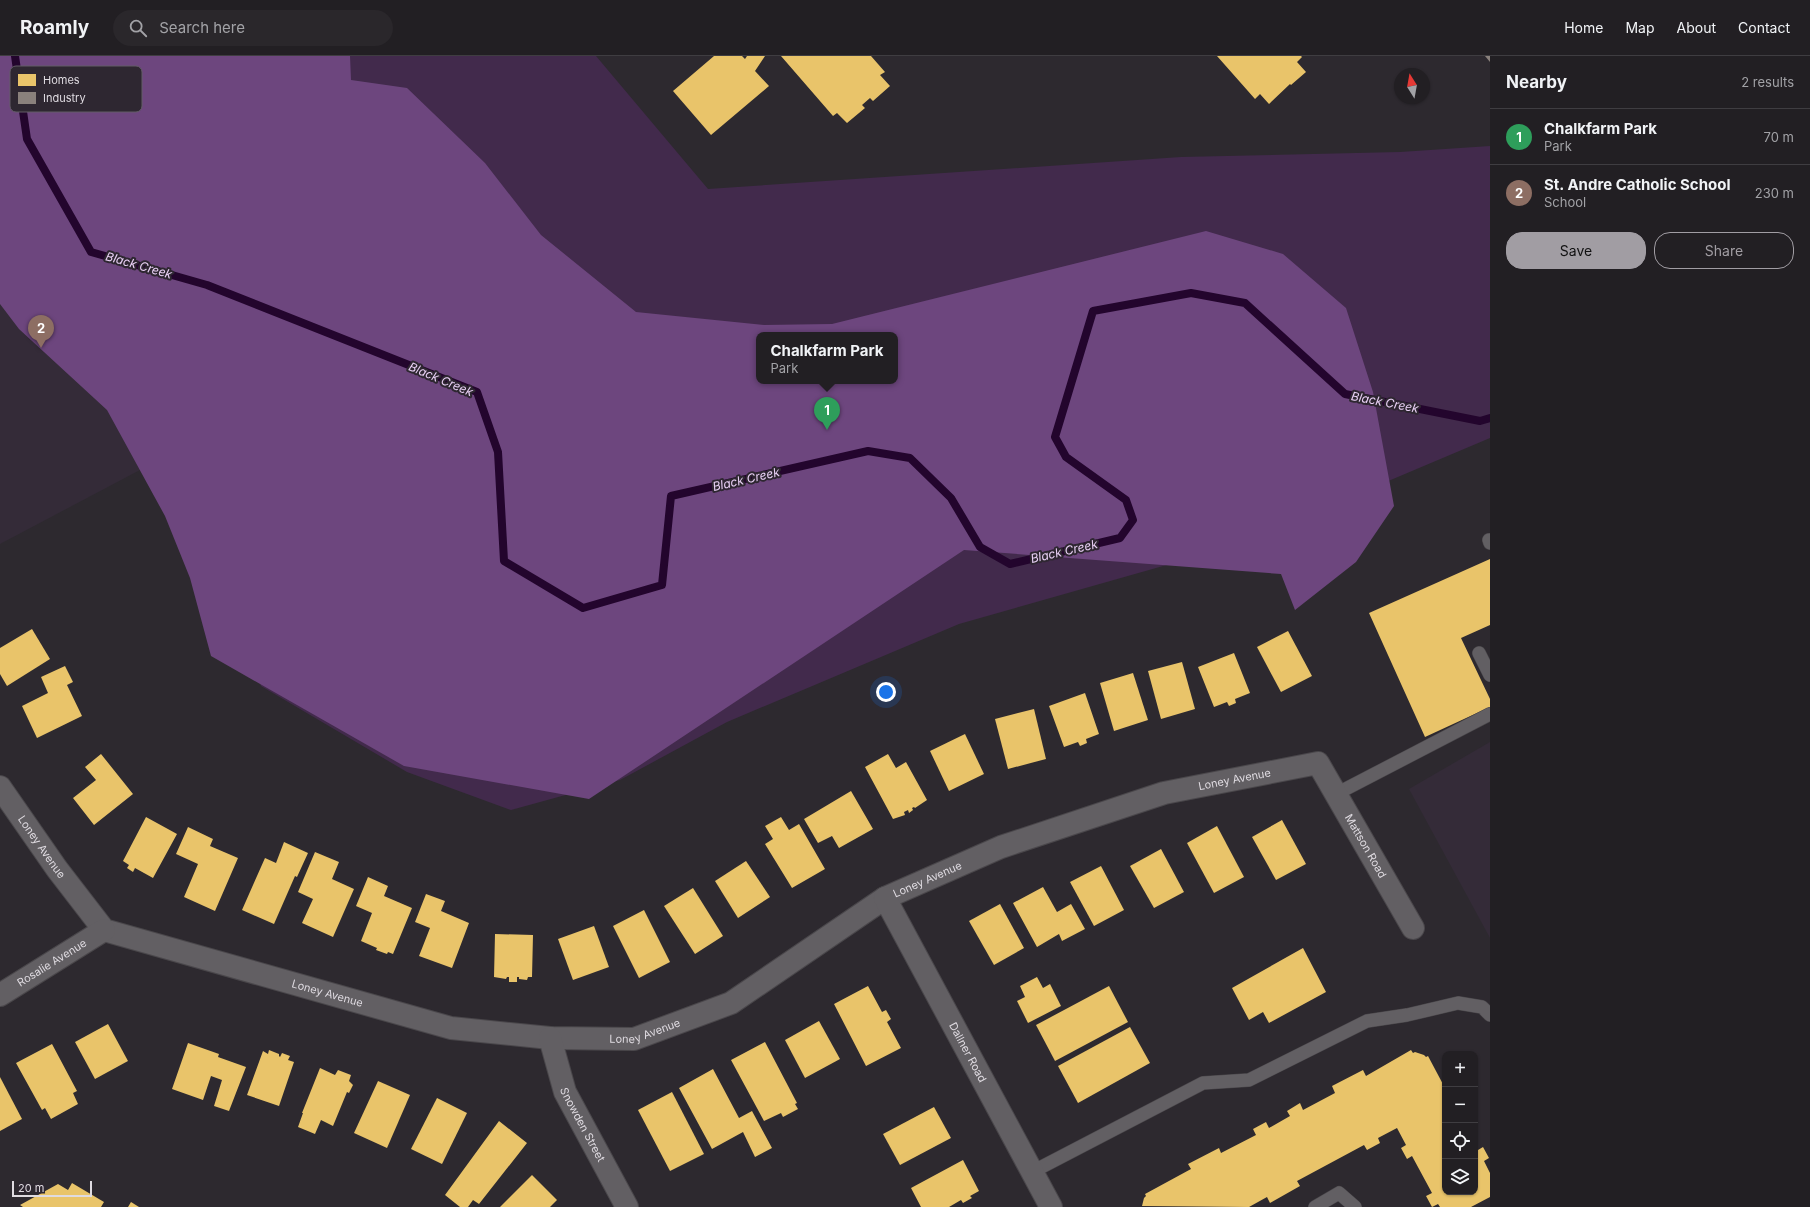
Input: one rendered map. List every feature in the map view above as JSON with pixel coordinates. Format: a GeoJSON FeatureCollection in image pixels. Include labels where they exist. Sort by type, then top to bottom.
{"type":"FeatureCollection","features":[{"type":"Feature","properties":{"kind":"street","name":"Mattson Road"},"geometry":{"type":"LineString","coordinates":[[1318,763],[1413,928]]}},
{"type":"Feature","properties":{"kind":"street","name":"Loney Avenue"},"geometry":{"type":"LineString","coordinates":[[0,787],[4,795],[48,856],[104,930],[452,1028],[550,1038],[634,1039],[732,1003],[885,898],[1001,847],[1164,793],[1318,763]]}},
{"type":"Feature","properties":{"kind":"street","name":"Dallner Road"},"geometry":{"type":"LineString","coordinates":[[885,898],[1051,1207]]}},
{"type":"Feature","properties":{"kind":"street","name":"Rosalie Avenue"},"geometry":{"type":"LineString","coordinates":[[0,995],[104,930]]}},
{"type":"Feature","properties":{"kind":"street","name":"Snowden Street"},"geometry":{"type":"LineString","coordinates":[[550,1038],[565,1092],[627,1207]]}},
{"type":"Feature","properties":{"kind":"lane"},"geometry":{"type":"LineString","coordinates":[[1479,653],[1490,675]]}},
{"type":"Feature","properties":{"kind":"lane"},"geometry":{"type":"LineString","coordinates":[[1336,794],[1490,714]]}},
{"type":"Feature","properties":{"kind":"lane"},"geometry":{"type":"LineString","coordinates":[[1032,1172],[1204,1083],[1249,1080],[1367,1021],[1407,1015],[1458,1003],[1482,1007],[1490,1015]]}},
{"type":"Feature","properties":{"kind":"lane"},"geometry":{"type":"LineString","coordinates":[[1315,1207],[1340,1193],[1354,1207]]}},
{"type":"Feature","properties":{"kind":"shaded area"},"geometry":{"type":"Polygon","coordinates":[[[0,56],[596,56],[708,189],[1181,157],[1400,152],[1490,146],[1490,438],[1237,545],[959,624],[727,722],[620,780],[511,810],[407,772],[261,686],[174,452],[25,112],[142,112],[142,66],[10,66],[10,79],[0,56]]]}},
{"type":"Feature","properties":{"kind":"shaded area"},"geometry":{"type":"Polygon","coordinates":[[[0,56],[350,56],[351,80],[407,88],[485,163],[541,235],[636,312],[764,325],[832,324],[1206,231],[1283,254],[1346,308],[1373,392],[1394,506],[1356,562],[1295,610],[1281,574],[964,550],[589,799],[404,766],[211,656],[190,578],[165,516],[107,410],[19,329],[0,304],[0,56]]]}},
{"type":"Feature","properties":{"kind":"shaded area"},"geometry":{"type":"Polygon","coordinates":[[[0,268],[174,452],[0,544],[0,268]]]}},
{"type":"Feature","properties":{"kind":"shaded area"},"geometry":{"type":"Polygon","coordinates":[[[1490,742],[1490,938],[1409,789],[1490,742]]]}},
{"type":"Feature","properties":{"kind":"building: Homes"},"geometry":{"type":"Polygon","coordinates":[[[714,56],[742,56],[745,59],[747,56],[765,56],[755,71],[769,86],[711,135],[673,91],[714,56]]]}},
{"type":"Feature","properties":{"kind":"building: Homes"},"geometry":{"type":"Polygon","coordinates":[[[781,56],[871,56],[885,72],[880,75],[890,86],[873,101],[870,98],[862,105],[865,108],[847,123],[837,113],[833,116],[781,56]]]}},
{"type":"Feature","properties":{"kind":"building: Homes"},"geometry":{"type":"Polygon","coordinates":[[[1217,56],[1301,56],[1302,57],[1297,62],[1306,72],[1291,85],[1290,84],[1269,104],[1260,94],[1255,99],[1217,56]]]}},
{"type":"Feature","properties":{"kind":"building: Homes"},"geometry":{"type":"Polygon","coordinates":[[[1490,559],[1490,625],[1461,638],[1490,699],[1490,707],[1425,737],[1369,613],[1490,559]]]}},
{"type":"Feature","properties":{"kind":"building: Homes"},"geometry":{"type":"Polygon","coordinates":[[[32,629],[50,659],[7,686],[0,674],[0,648],[32,629]]]}},
{"type":"Feature","properties":{"kind":"building: Homes"},"geometry":{"type":"Polygon","coordinates":[[[1288,631],[1312,676],[1281,692],[1257,647],[1288,631]]]}},
{"type":"Feature","properties":{"kind":"building: Homes"},"geometry":{"type":"Polygon","coordinates":[[[1234,653],[1250,693],[1235,699],[1236,703],[1229,706],[1227,702],[1214,707],[1198,667],[1234,653]]]}},
{"type":"Feature","properties":{"kind":"building: Homes"},"geometry":{"type":"Polygon","coordinates":[[[1182,662],[1195,709],[1161,719],[1148,671],[1182,662]]]}},
{"type":"Feature","properties":{"kind":"building: Homes"},"geometry":{"type":"Polygon","coordinates":[[[65,666],[73,682],[67,685],[82,716],[37,738],[22,706],[48,693],[41,677],[65,666]]]}},
{"type":"Feature","properties":{"kind":"building: Homes"},"geometry":{"type":"Polygon","coordinates":[[[1133,673],[1148,720],[1114,731],[1100,683],[1133,673]]]}},
{"type":"Feature","properties":{"kind":"building: Homes"},"geometry":{"type":"Polygon","coordinates":[[[1085,693],[1099,734],[1086,739],[1087,743],[1080,746],[1078,742],[1064,747],[1049,706],[1085,693]]]}},
{"type":"Feature","properties":{"kind":"building: Homes"},"geometry":{"type":"Polygon","coordinates":[[[1034,709],[1046,759],[1008,769],[995,719],[1034,709]]]}},
{"type":"Feature","properties":{"kind":"building: Homes"},"geometry":{"type":"Polygon","coordinates":[[[965,734],[984,774],[949,791],[930,751],[965,734]]]}},
{"type":"Feature","properties":{"kind":"building: Homes"},"geometry":{"type":"Polygon","coordinates":[[[101,754],[133,794],[94,825],[73,798],[96,780],[85,767],[101,754]]]}},
{"type":"Feature","properties":{"kind":"building: Homes"},"geometry":{"type":"Polygon","coordinates":[[[888,754],[896,768],[906,762],[927,800],[915,808],[912,808],[913,810],[909,813],[908,810],[904,812],[905,815],[893,819],[865,767],[888,754]]]}},
{"type":"Feature","properties":{"kind":"building: Homes"},"geometry":{"type":"Polygon","coordinates":[[[851,791],[873,829],[839,848],[832,836],[818,843],[804,819],[851,791]]]}},
{"type":"Feature","properties":{"kind":"building: Homes"},"geometry":{"type":"Polygon","coordinates":[[[146,817],[177,834],[153,878],[135,868],[133,872],[127,868],[129,865],[123,861],[146,817]]]}},
{"type":"Feature","properties":{"kind":"building: Homes"},"geometry":{"type":"Polygon","coordinates":[[[781,817],[789,830],[799,824],[825,869],[792,888],[765,844],[773,839],[765,826],[781,817]]]}},
{"type":"Feature","properties":{"kind":"building: Homes"},"geometry":{"type":"Polygon","coordinates":[[[1282,820],[1306,864],[1276,880],[1252,837],[1282,820]]]}},
{"type":"Feature","properties":{"kind":"building: Homes"},"geometry":{"type":"Polygon","coordinates":[[[1217,826],[1244,877],[1214,893],[1187,843],[1217,826]]]}},
{"type":"Feature","properties":{"kind":"building: Homes"},"geometry":{"type":"Polygon","coordinates":[[[188,827],[213,839],[210,846],[238,858],[215,911],[184,897],[198,864],[176,854],[188,827]]]}},
{"type":"Feature","properties":{"kind":"building: Homes"},"geometry":{"type":"Polygon","coordinates":[[[284,842],[308,853],[297,877],[295,876],[274,924],[242,910],[265,858],[276,863],[284,842]]]}},
{"type":"Feature","properties":{"kind":"building: Homes"},"geometry":{"type":"Polygon","coordinates":[[[1161,849],[1184,892],[1154,908],[1130,866],[1161,849]]]}},
{"type":"Feature","properties":{"kind":"building: Homes"},"geometry":{"type":"Polygon","coordinates":[[[315,852],[339,862],[332,879],[354,889],[333,937],[302,923],[313,899],[298,892],[315,852]]]}},
{"type":"Feature","properties":{"kind":"building: Homes"},"geometry":{"type":"Polygon","coordinates":[[[746,861],[770,897],[738,918],[715,881],[746,861]]]}},
{"type":"Feature","properties":{"kind":"building: Homes"},"geometry":{"type":"Polygon","coordinates":[[[1101,866],[1124,910],[1094,926],[1070,882],[1101,866]]]}},
{"type":"Feature","properties":{"kind":"building: Homes"},"geometry":{"type":"Polygon","coordinates":[[[368,877],[388,886],[384,896],[412,908],[393,954],[388,952],[387,954],[376,950],[377,948],[361,941],[372,913],[356,906],[368,877]]]}},
{"type":"Feature","properties":{"kind":"building: Homes"},"geometry":{"type":"Polygon","coordinates":[[[1043,887],[1057,912],[1071,904],[1085,929],[1062,941],[1059,934],[1037,947],[1013,903],[1043,887]]]}},
{"type":"Feature","properties":{"kind":"building: Homes"},"geometry":{"type":"Polygon","coordinates":[[[693,888],[723,936],[695,954],[664,906],[693,888]]]}},
{"type":"Feature","properties":{"kind":"building: Homes"},"geometry":{"type":"Polygon","coordinates":[[[426,894],[445,901],[441,911],[469,923],[452,968],[419,956],[430,928],[415,922],[426,894]]]}},
{"type":"Feature","properties":{"kind":"building: Homes"},"geometry":{"type":"Polygon","coordinates":[[[1000,904],[1024,948],[994,965],[969,921],[1000,904]]]}},
{"type":"Feature","properties":{"kind":"building: Homes"},"geometry":{"type":"Polygon","coordinates":[[[644,910],[670,962],[639,978],[613,926],[644,910]]]}},
{"type":"Feature","properties":{"kind":"building: Homes"},"geometry":{"type":"Polygon","coordinates":[[[594,926],[609,967],[573,980],[558,939],[594,926]]]}},
{"type":"Feature","properties":{"kind":"building: Homes"},"geometry":{"type":"Polygon","coordinates":[[[495,934],[533,935],[532,977],[528,977],[527,980],[519,979],[519,977],[517,977],[517,982],[509,982],[509,977],[506,979],[494,977],[495,934]]]}},
{"type":"Feature","properties":{"kind":"building: Homes"},"geometry":{"type":"Polygon","coordinates":[[[1303,948],[1326,992],[1269,1023],[1263,1012],[1249,1020],[1232,988],[1303,948]]]}},
{"type":"Feature","properties":{"kind":"building: Homes"},"geometry":{"type":"Polygon","coordinates":[[[1037,977],[1043,988],[1050,984],[1061,1006],[1028,1023],[1017,1001],[1025,997],[1020,986],[1037,977]]]}},
{"type":"Feature","properties":{"kind":"building: Homes"},"geometry":{"type":"Polygon","coordinates":[[[868,986],[882,1012],[886,1010],[891,1019],[887,1022],[901,1048],[866,1066],[834,1004],[868,986]]]}},
{"type":"Feature","properties":{"kind":"building: Homes"},"geometry":{"type":"Polygon","coordinates":[[[1109,986],[1128,1022],[1055,1061],[1036,1025],[1109,986]]]}},
{"type":"Feature","properties":{"kind":"building: Homes"},"geometry":{"type":"Polygon","coordinates":[[[819,1021],[840,1059],[805,1078],[785,1040],[819,1021]]]}},
{"type":"Feature","properties":{"kind":"building: Homes"},"geometry":{"type":"Polygon","coordinates":[[[108,1024],[128,1061],[95,1079],[75,1042],[108,1024]]]}},
{"type":"Feature","properties":{"kind":"building: Homes"},"geometry":{"type":"Polygon","coordinates":[[[1130,1027],[1150,1063],[1078,1103],[1058,1066],[1130,1027]]]}},
{"type":"Feature","properties":{"kind":"building: Homes"},"geometry":{"type":"Polygon","coordinates":[[[765,1042],[797,1103],[795,1104],[798,1109],[783,1117],[781,1113],[764,1121],[731,1060],[765,1042]]]}},
{"type":"Feature","properties":{"kind":"building: Homes"},"geometry":{"type":"Polygon","coordinates":[[[188,1043],[219,1054],[218,1057],[246,1067],[229,1111],[214,1106],[222,1080],[211,1076],[203,1100],[172,1089],[188,1043]]]}},
{"type":"Feature","properties":{"kind":"building: Homes"},"geometry":{"type":"Polygon","coordinates":[[[52,1044],[77,1091],[73,1093],[78,1104],[51,1119],[45,1108],[42,1110],[16,1063],[52,1044]]]}},
{"type":"Feature","properties":{"kind":"building: Homes"},"geometry":{"type":"Polygon","coordinates":[[[269,1050],[279,1054],[280,1057],[282,1053],[290,1056],[288,1060],[294,1062],[279,1106],[247,1095],[263,1051],[268,1054],[269,1050]]]}},
{"type":"Feature","properties":{"kind":"building: Homes"},"geometry":{"type":"Polygon","coordinates":[[[1411,1050],[1413,1053],[1415,1052],[1426,1057],[1428,1056],[1442,1082],[1442,1195],[1478,1195],[1478,1150],[1483,1147],[1489,1158],[1484,1161],[1490,1173],[1490,1197],[1471,1207],[1440,1207],[1438,1204],[1432,1207],[1426,1196],[1432,1193],[1412,1156],[1407,1159],[1401,1148],[1406,1145],[1397,1128],[1378,1138],[1380,1143],[1367,1150],[1364,1145],[1297,1181],[1300,1186],[1270,1203],[1267,1197],[1249,1207],[1142,1206],[1146,1196],[1145,1194],[1191,1169],[1188,1164],[1219,1148],[1221,1153],[1256,1135],[1253,1129],[1266,1122],[1269,1128],[1290,1116],[1287,1111],[1300,1103],[1303,1110],[1335,1093],[1332,1086],[1363,1070],[1366,1076],[1411,1050]]]}},
{"type":"Feature","properties":{"kind":"building: Homes"},"geometry":{"type":"Polygon","coordinates":[[[320,1068],[335,1075],[338,1070],[351,1075],[349,1081],[353,1085],[349,1093],[347,1092],[333,1126],[321,1120],[315,1134],[298,1127],[320,1068]]]}},
{"type":"Feature","properties":{"kind":"building: Homes"},"geometry":{"type":"Polygon","coordinates":[[[713,1069],[739,1118],[752,1111],[772,1148],[755,1157],[743,1132],[712,1149],[679,1088],[713,1069]]]}},
{"type":"Feature","properties":{"kind":"building: Homes"},"geometry":{"type":"Polygon","coordinates":[[[0,1077],[22,1119],[0,1131],[0,1077]]]}},
{"type":"Feature","properties":{"kind":"building: Homes"},"geometry":{"type":"Polygon","coordinates":[[[378,1081],[410,1095],[387,1148],[354,1133],[378,1081]]]}},
{"type":"Feature","properties":{"kind":"building: Homes"},"geometry":{"type":"Polygon","coordinates":[[[672,1092],[704,1154],[670,1171],[638,1110],[672,1092]]]}},
{"type":"Feature","properties":{"kind":"building: Homes"},"geometry":{"type":"Polygon","coordinates":[[[437,1098],[467,1113],[442,1164],[411,1149],[437,1098]]]}},
{"type":"Feature","properties":{"kind":"building: Homes"},"geometry":{"type":"Polygon","coordinates":[[[934,1107],[951,1138],[900,1165],[883,1134],[934,1107]]]}},
{"type":"Feature","properties":{"kind":"building: Homes"},"geometry":{"type":"Polygon","coordinates":[[[499,1121],[527,1143],[479,1204],[473,1200],[468,1207],[460,1207],[445,1195],[499,1121]]]}},
{"type":"Feature","properties":{"kind":"building: Homes"},"geometry":{"type":"Polygon","coordinates":[[[963,1160],[979,1191],[970,1196],[972,1198],[963,1203],[961,1200],[949,1207],[921,1207],[911,1188],[963,1160]]]}},
{"type":"Feature","properties":{"kind":"building: Homes"},"geometry":{"type":"Polygon","coordinates":[[[532,1175],[557,1200],[550,1207],[500,1207],[532,1175]]]}},
{"type":"Feature","properties":{"kind":"building: Homes"},"geometry":{"type":"Polygon","coordinates":[[[72,1183],[104,1202],[101,1207],[23,1207],[20,1205],[58,1184],[68,1190],[72,1183]]]}},
{"type":"Feature","properties":{"kind":"building: Homes"},"geometry":{"type":"Polygon","coordinates":[[[131,1202],[139,1207],[128,1207],[131,1202]]]}},
{"type":"Feature","properties":{"kind":"building: Industry"},"geometry":{"type":"Polygon","coordinates":[[[1485,56],[1490,56],[1490,62],[1485,56]]]}},
{"type":"Feature","properties":{"kind":"waterway","name":"Black Creek"},"geometry":{"type":"LineString","coordinates":[[15,56],[16,66]]}},
{"type":"Feature","properties":{"kind":"waterway","name":"Black Creek"},"geometry":{"type":"LineString","coordinates":[[23,112],[27,139],[91,252],[207,285],[477,392],[498,452],[504,561],[583,608],[662,585],[671,496],[868,451],[910,458],[951,498],[980,547],[1010,564],[1120,538],[1133,520],[1126,500],[1066,457],[1055,437],[1093,311],[1191,293],[1245,303],[1345,394],[1480,421],[1490,418]]}},
{"type":"Feature","properties":{"kind":"place","name":"St. Andre Catholic School"},"geometry":{"type":"Point","coordinates":[41,348]}},
{"type":"Feature","properties":{"kind":"place","name":"Chalkfarm Park"},"geometry":{"type":"Point","coordinates":[827,430]}}]}
